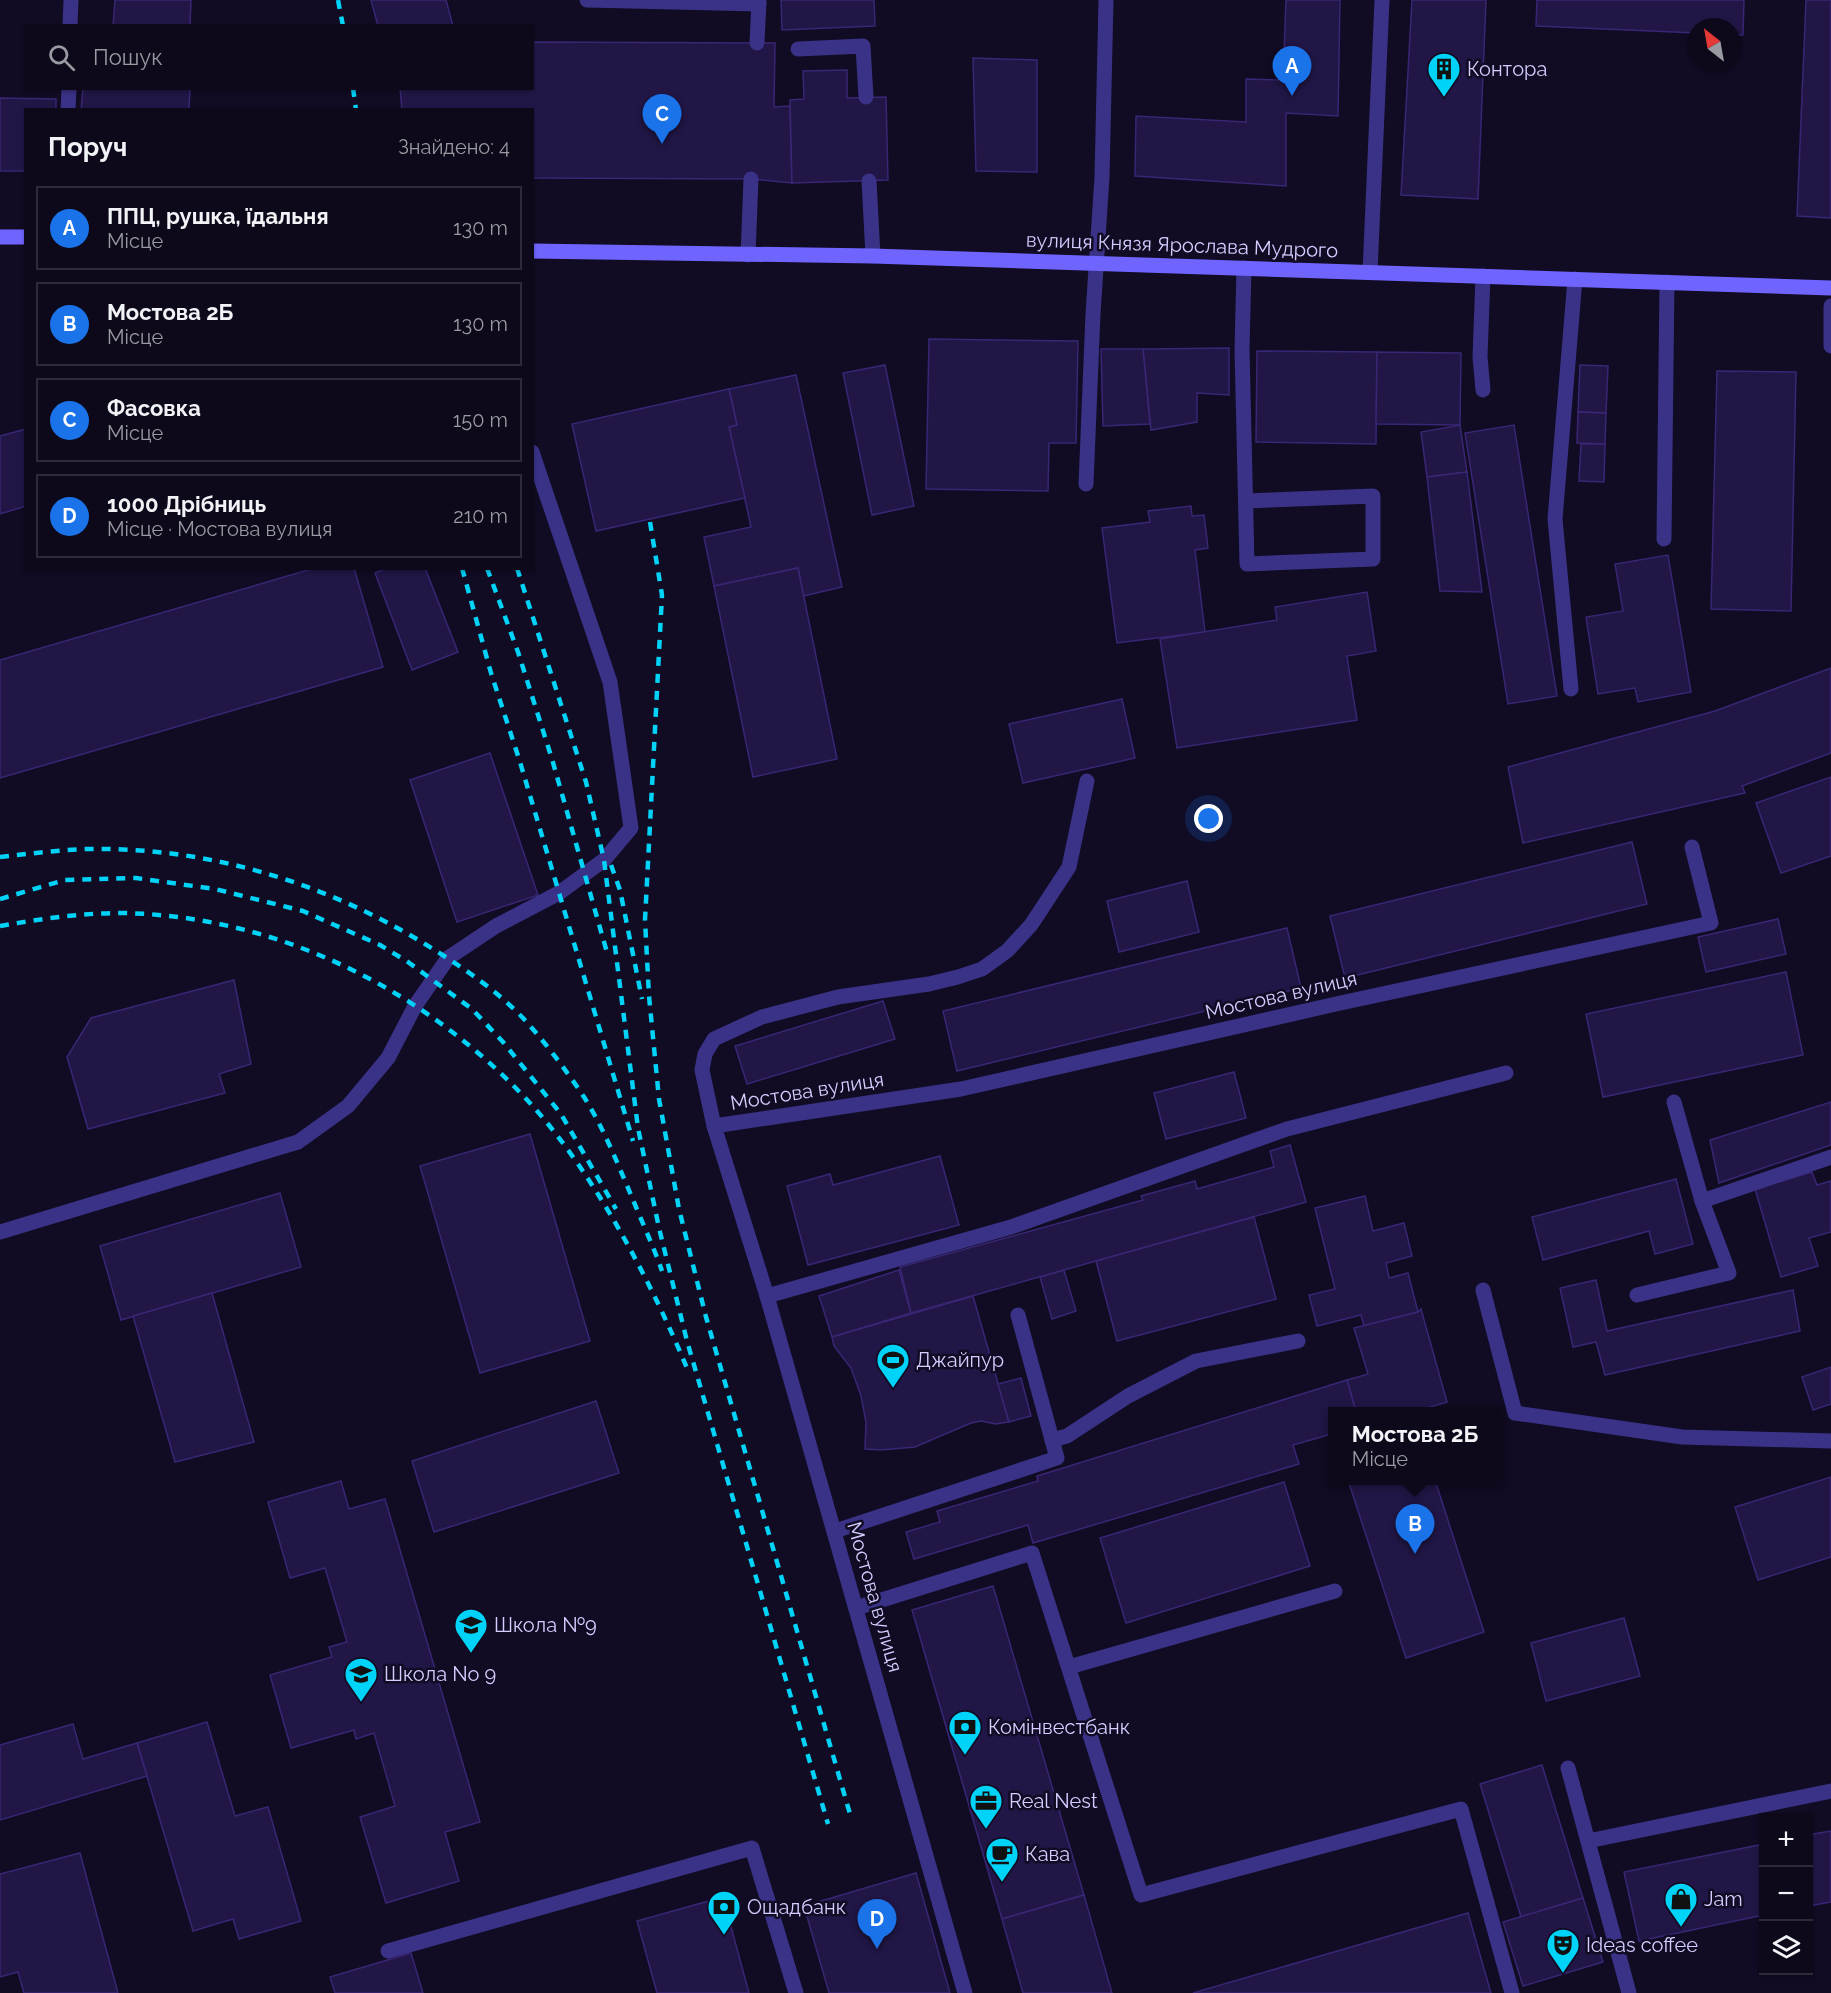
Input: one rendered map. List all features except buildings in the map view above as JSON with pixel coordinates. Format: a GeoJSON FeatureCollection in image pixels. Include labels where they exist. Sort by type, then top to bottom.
{"type":"FeatureCollection","features":[{"type":"Feature","properties":{"kind":"main road"},"geometry":{"type":"LineString","coordinates":[[0,237],[24,237]]}},
{"type":"Feature","properties":{"kind":"main road","name":"вулиця Князя Ярослава Мудрого"},"geometry":{"type":"LineString","coordinates":[[534,251],[873,256],[1831,288]]}},
{"type":"Feature","properties":{"kind":"street"},"geometry":{"type":"LineString","coordinates":[[70,24],[71,0]]}},
{"type":"Feature","properties":{"kind":"street"},"geometry":{"type":"LineString","coordinates":[[587,0],[759,2],[757,43]]}},
{"type":"Feature","properties":{"kind":"street"},"geometry":{"type":"LineString","coordinates":[[1086,484],[1093,314],[1102,177],[1106,0]]}},
{"type":"Feature","properties":{"kind":"street"},"geometry":{"type":"LineString","coordinates":[[1370,272],[1382,0]]}},
{"type":"Feature","properties":{"kind":"street"},"geometry":{"type":"LineString","coordinates":[[798,49],[864,46],[866,97]]}},
{"type":"Feature","properties":{"kind":"street"},"geometry":{"type":"LineString","coordinates":[[68,108],[69,90]]}},
{"type":"Feature","properties":{"kind":"street"},"geometry":{"type":"LineString","coordinates":[[748,255],[751,179]]}},
{"type":"Feature","properties":{"kind":"street"},"geometry":{"type":"LineString","coordinates":[[869,181],[873,256]]}},
{"type":"Feature","properties":{"kind":"street"},"geometry":{"type":"LineString","coordinates":[[1244,268],[1242,349],[1247,564],[1373,559],[1373,496],[1246,501]]}},
{"type":"Feature","properties":{"kind":"street"},"geometry":{"type":"LineString","coordinates":[[1483,276],[1480,357],[1483,390]]}},
{"type":"Feature","properties":{"kind":"street"},"geometry":{"type":"LineString","coordinates":[[1571,689],[1555,519],[1575,279]]}},
{"type":"Feature","properties":{"kind":"street"},"geometry":{"type":"LineString","coordinates":[[1664,539],[1667,282]]}},
{"type":"Feature","properties":{"kind":"street"},"geometry":{"type":"LineString","coordinates":[[1831,306],[1831,346]]}},
{"type":"Feature","properties":{"kind":"street"},"geometry":{"type":"LineString","coordinates":[[0,1232],[298,1142],[348,1106],[388,1059],[415,1006],[448,958],[496,926],[559,893],[604,860],[631,828],[610,682],[534,457]]}},
{"type":"Feature","properties":{"kind":"street"},"geometry":{"type":"LineString","coordinates":[[714,1126],[702,1070],[705,1054],[714,1039],[762,1017],[838,997],[929,984],[958,977],[982,969],[1007,951],[1031,925],[1069,867],[1087,781]]}},
{"type":"Feature","properties":{"kind":"street","name":"Мостова вулиця"},"geometry":{"type":"LineString","coordinates":[[965,1993],[767,1296],[714,1126],[961,1089],[1336,1004],[1711,923],[1692,847]]}},
{"type":"Feature","properties":{"kind":"street"},"geometry":{"type":"LineString","coordinates":[[767,1296],[1011,1227],[1287,1130],[1506,1073]]}},
{"type":"Feature","properties":{"kind":"street"},"geometry":{"type":"LineString","coordinates":[[1637,1295],[1729,1273],[1702,1201],[1674,1102]]}},
{"type":"Feature","properties":{"kind":"street"},"geometry":{"type":"LineString","coordinates":[[1702,1201],[1831,1157]]}},
{"type":"Feature","properties":{"kind":"street"},"geometry":{"type":"LineString","coordinates":[[1483,1290],[1515,1413],[1682,1437],[1831,1442]]}},
{"type":"Feature","properties":{"kind":"street"},"geometry":{"type":"LineString","coordinates":[[835,1531],[1057,1458],[1018,1316]]}},
{"type":"Feature","properties":{"kind":"street"},"geometry":{"type":"LineString","coordinates":[[1052,1440],[1067,1436],[1128,1396],[1196,1361],[1298,1341]]}},
{"type":"Feature","properties":{"kind":"street"},"geometry":{"type":"LineString","coordinates":[[856,1608],[1032,1553],[1141,1895],[1461,1809],[1512,1993]]}},
{"type":"Feature","properties":{"kind":"street"},"geometry":{"type":"LineString","coordinates":[[1069,1667],[1335,1591]]}},
{"type":"Feature","properties":{"kind":"street"},"geometry":{"type":"LineString","coordinates":[[1568,1768],[1629,1993]]}},
{"type":"Feature","properties":{"kind":"street"},"geometry":{"type":"LineString","coordinates":[[1588,1841],[1831,1791]]}},
{"type":"Feature","properties":{"kind":"street"},"geometry":{"type":"LineString","coordinates":[[388,1951],[752,1848],[796,1993]]}},
{"type":"Feature","properties":{"kind":"railway"},"geometry":{"type":"LineString","coordinates":[[338,0],[343,24]]}},
{"type":"Feature","properties":{"kind":"railway"},"geometry":{"type":"LineString","coordinates":[[353,90],[356,108]]}},
{"type":"Feature","properties":{"kind":"railway"},"geometry":{"type":"LineString","coordinates":[[650,522],[662,595],[645,920],[649,996],[659,1099],[679,1209],[706,1317],[850,1814]]}},
{"type":"Feature","properties":{"kind":"railway"},"geometry":{"type":"LineString","coordinates":[[463,570],[491,673],[520,762],[633,1141]]}},
{"type":"Feature","properties":{"kind":"railway"},"geometry":{"type":"LineString","coordinates":[[488,570],[518,652],[552,759],[608,956]]}},
{"type":"Feature","properties":{"kind":"railway"},"geometry":{"type":"LineString","coordinates":[[518,570],[586,782],[604,860],[638,1128],[659,1228],[687,1341],[828,1824]]}},
{"type":"Feature","properties":{"kind":"railway"},"geometry":{"type":"LineString","coordinates":[[0,857],[68,850],[108,849],[151,851],[236,865],[318,891],[358,908],[396,927],[457,964],[523,1018],[555,1056],[584,1097],[604,1132],[662,1271]]}},
{"type":"Feature","properties":{"kind":"railway"},"geometry":{"type":"LineString","coordinates":[[611,865],[620,890],[642,999]]}},
{"type":"Feature","properties":{"kind":"railway"},"geometry":{"type":"LineString","coordinates":[[0,899],[65,880],[136,878],[215,889],[303,911],[380,945],[408,962],[472,1009],[503,1042],[561,1114],[616,1209]]}},
{"type":"Feature","properties":{"kind":"railway"},"geometry":{"type":"LineString","coordinates":[[0,926],[106,913],[178,917],[235,927],[290,944],[344,966],[395,993],[443,1025],[488,1062],[529,1102],[577,1162],[640,1267],[689,1373]]}},
{"type":"Feature","properties":{"kind":"place","name":"ППЦ, рушка, їдальня"},"geometry":{"type":"Point","coordinates":[1292,96]}},
{"type":"Feature","properties":{"kind":"place","name":"Контора"},"geometry":{"type":"Point","coordinates":[1444,98]}},
{"type":"Feature","properties":{"kind":"place","name":"Фасовка"},"geometry":{"type":"Point","coordinates":[662,144]}},
{"type":"Feature","properties":{"kind":"place","name":"Джайпур"},"geometry":{"type":"Point","coordinates":[893,1389]}},
{"type":"Feature","properties":{"kind":"place","name":"Мостова 2Б"},"geometry":{"type":"Point","coordinates":[1415,1554]}},
{"type":"Feature","properties":{"kind":"place","name":"Школа №9"},"geometry":{"type":"Point","coordinates":[471,1654]}},
{"type":"Feature","properties":{"kind":"place","name":"Школа No 9"},"geometry":{"type":"Point","coordinates":[361,1703]}},
{"type":"Feature","properties":{"kind":"place","name":"Комінвестбанк"},"geometry":{"type":"Point","coordinates":[965,1756]}},
{"type":"Feature","properties":{"kind":"place","name":"Real Nest"},"geometry":{"type":"Point","coordinates":[986,1830]}},
{"type":"Feature","properties":{"kind":"place","name":"Кава"},"geometry":{"type":"Point","coordinates":[1002,1883]}},
{"type":"Feature","properties":{"kind":"place","name":"Jam"},"geometry":{"type":"Point","coordinates":[1681,1928]}},
{"type":"Feature","properties":{"kind":"place","name":"Ощадбанк"},"geometry":{"type":"Point","coordinates":[724,1936]}},
{"type":"Feature","properties":{"kind":"place","name":"1000 Дрібниць"},"geometry":{"type":"Point","coordinates":[877,1949]}},
{"type":"Feature","properties":{"kind":"place","name":"Ideas coffee"},"geometry":{"type":"Point","coordinates":[1563,1974]}}]}
